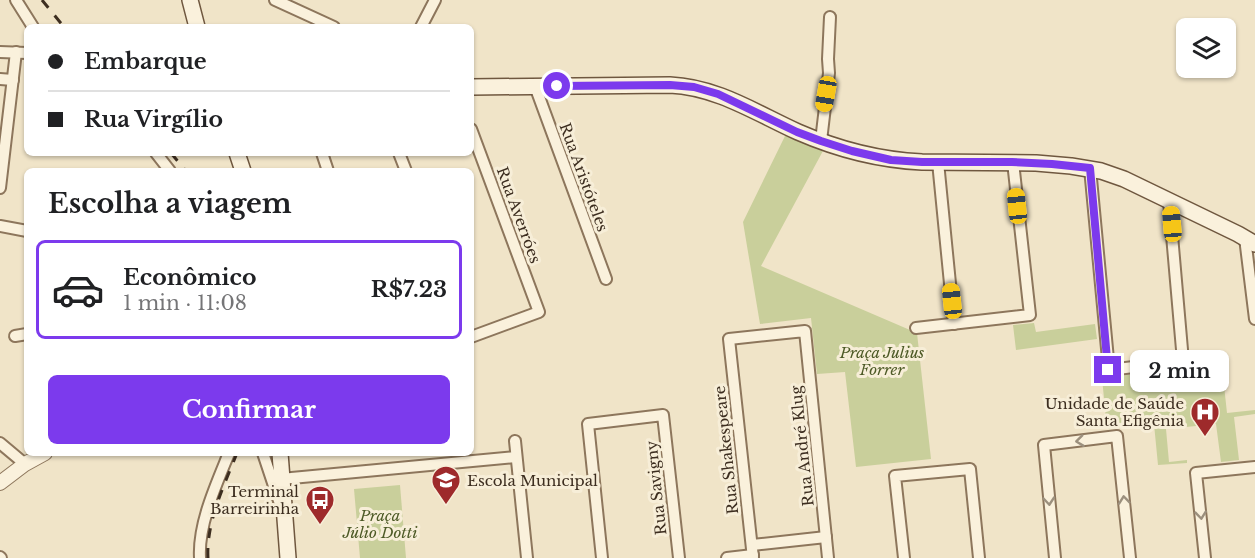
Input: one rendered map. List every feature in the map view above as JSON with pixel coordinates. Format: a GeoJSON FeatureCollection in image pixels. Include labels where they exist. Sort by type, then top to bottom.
{"type":"FeatureCollection","features":[{"type":"Feature","properties":{"kind":"main road"},"geometry":{"type":"LineString","coordinates":[[190,0],[195,24]]}},
{"type":"Feature","properties":{"kind":"main road"},"geometry":{"type":"LineString","coordinates":[[474,87],[670,85],[694,87],[718,94],[821,141],[891,160],[1052,164],[1090,168],[1113,174],[1250,241]]}},
{"type":"Feature","properties":{"kind":"main road"},"geometry":{"type":"LineString","coordinates":[[280,456],[288,558]]}},
{"type":"Feature","properties":{"kind":"street"},"geometry":{"type":"LineString","coordinates":[[16,0],[31,24]]}},
{"type":"Feature","properties":{"kind":"street"},"geometry":{"type":"LineString","coordinates":[[275,0],[327,24]]}},
{"type":"Feature","properties":{"kind":"street"},"geometry":{"type":"LineString","coordinates":[[423,24],[435,0]]}},
{"type":"Feature","properties":{"kind":"street"},"geometry":{"type":"LineString","coordinates":[[821,141],[829,73],[830,17]]}},
{"type":"Feature","properties":{"kind":"street"},"geometry":{"type":"LineString","coordinates":[[0,52],[21,52],[13,80],[0,188]]}},
{"type":"Feature","properties":{"kind":"street"},"geometry":{"type":"LineString","coordinates":[[0,79],[13,80]]}},
{"type":"Feature","properties":{"kind":"street","name":"Rua Aristóteles"},"geometry":{"type":"LineString","coordinates":[[535,86],[606,279]]}},
{"type":"Feature","properties":{"kind":"street","name":"Rua Averróes"},"geometry":{"type":"LineString","coordinates":[[474,137],[539,312],[474,336]]}},
{"type":"Feature","properties":{"kind":"street"},"geometry":{"type":"LineString","coordinates":[[158,156],[168,168]]}},
{"type":"Feature","properties":{"kind":"street"},"geometry":{"type":"LineString","coordinates":[[938,162],[954,324]]}},
{"type":"Feature","properties":{"kind":"street"},"geometry":{"type":"LineString","coordinates":[[916,328],[1030,315],[1012,162]]}},
{"type":"Feature","properties":{"kind":"street"},"geometry":{"type":"LineString","coordinates":[[1090,168],[1108,370],[1183,361],[1169,201]]}},
{"type":"Feature","properties":{"kind":"street"},"geometry":{"type":"LineString","coordinates":[[0,226],[24,230]]}},
{"type":"Feature","properties":{"kind":"street"},"geometry":{"type":"LineString","coordinates":[[1250,241],[1255,319]]}},
{"type":"Feature","properties":{"kind":"street","name":"Rua André Klug"},"geometry":{"type":"LineString","coordinates":[[729,339],[805,331],[828,558]]}},
{"type":"Feature","properties":{"kind":"street"},"geometry":{"type":"LineString","coordinates":[[15,336],[24,334]]}},
{"type":"Feature","properties":{"kind":"street","name":"Rua Shakespeare"},"geometry":{"type":"LineString","coordinates":[[729,339],[753,553]]}},
{"type":"Feature","properties":{"kind":"street","name":"Rua Savigny"},"geometry":{"type":"LineString","coordinates":[[602,558],[588,423],[663,415],[679,558]]}},
{"type":"Feature","properties":{"kind":"street"},"geometry":{"type":"LineString","coordinates":[[1054,558],[1044,445],[1117,436],[1130,558]]}},
{"type":"Feature","properties":{"kind":"street"},"geometry":{"type":"LineString","coordinates":[[515,441],[527,558]]}},
{"type":"Feature","properties":{"kind":"street"},"geometry":{"type":"LineString","coordinates":[[0,443],[26,464]]}},
{"type":"Feature","properties":{"kind":"street"},"geometry":{"type":"LineString","coordinates":[[0,483],[40,456]]}},
{"type":"Feature","properties":{"kind":"street"},"geometry":{"type":"LineString","coordinates":[[200,558],[199,548],[206,514],[228,456]]}},
{"type":"Feature","properties":{"kind":"street"},"geometry":{"type":"LineString","coordinates":[[264,456],[285,519]]}},
{"type":"Feature","properties":{"kind":"street"},"geometry":{"type":"LineString","coordinates":[[282,478],[516,457]]}},
{"type":"Feature","properties":{"kind":"street"},"geometry":{"type":"LineString","coordinates":[[1205,558],[1196,473],[1255,467]]}},
{"type":"Feature","properties":{"kind":"street"},"geometry":{"type":"LineString","coordinates":[[904,558],[895,476],[970,469],[979,558]]}},
{"type":"Feature","properties":{"kind":"street"},"geometry":{"type":"LineString","coordinates":[[727,558],[826,537]]}},
{"type":"Feature","properties":{"kind":"green space","name":"Praça Julius Forrer"},"geometry":{"type":"Polygon","coordinates":[[[786,134],[824,149],[761,266],[917,333],[931,459],[856,467],[845,372],[817,374],[811,318],[760,324],[743,222],[786,134]]]}},
{"type":"Feature","properties":{"kind":"green space"},"geometry":{"type":"Polygon","coordinates":[[[1034,323],[1036,332],[1095,324],[1097,339],[1016,350],[1013,325],[1034,323]]]}},
{"type":"Feature","properties":{"kind":"green space"},"geometry":{"type":"Polygon","coordinates":[[[1192,367],[1193,371],[1222,367],[1227,413],[1255,410],[1255,414],[1234,417],[1239,460],[1221,462],[1216,424],[1166,429],[1169,462],[1187,460],[1187,463],[1158,465],[1154,424],[1107,429],[1102,378],[1192,367]]]}},
{"type":"Feature","properties":{"kind":"green space","name":"Praça Júlio Dotti"},"geometry":{"type":"Polygon","coordinates":[[[400,485],[406,558],[360,558],[354,489],[400,485]]]}},
{"type":"Feature","properties":{"kind":"railway"},"geometry":{"type":"LineString","coordinates":[[42,0],[62,24]]}},
{"type":"Feature","properties":{"kind":"railway"},"geometry":{"type":"LineString","coordinates":[[174,156],[184,168]]}},
{"type":"Feature","properties":{"kind":"railway"},"geometry":{"type":"LineString","coordinates":[[208,558],[213,518],[236,456]]}},
{"type":"Feature","properties":{"kind":"place","name":"Unidade de Saúde Santa Efigênia"},"geometry":{"type":"Point","coordinates":[1205,438]}},
{"type":"Feature","properties":{"kind":"place","name":"Escola Municipal"},"geometry":{"type":"Point","coordinates":[446,506]}},
{"type":"Feature","properties":{"kind":"place","name":"Terminal Barreirinha"},"geometry":{"type":"Point","coordinates":[320,526]}},
{"type":"Feature","properties":{"kind":"route"},"geometry":{"type":"LineString","coordinates":[[557,86],[670,85],[694,87],[718,94],[821,141],[891,160],[1012,162],[1090,168],[1108,370]]}}]}
